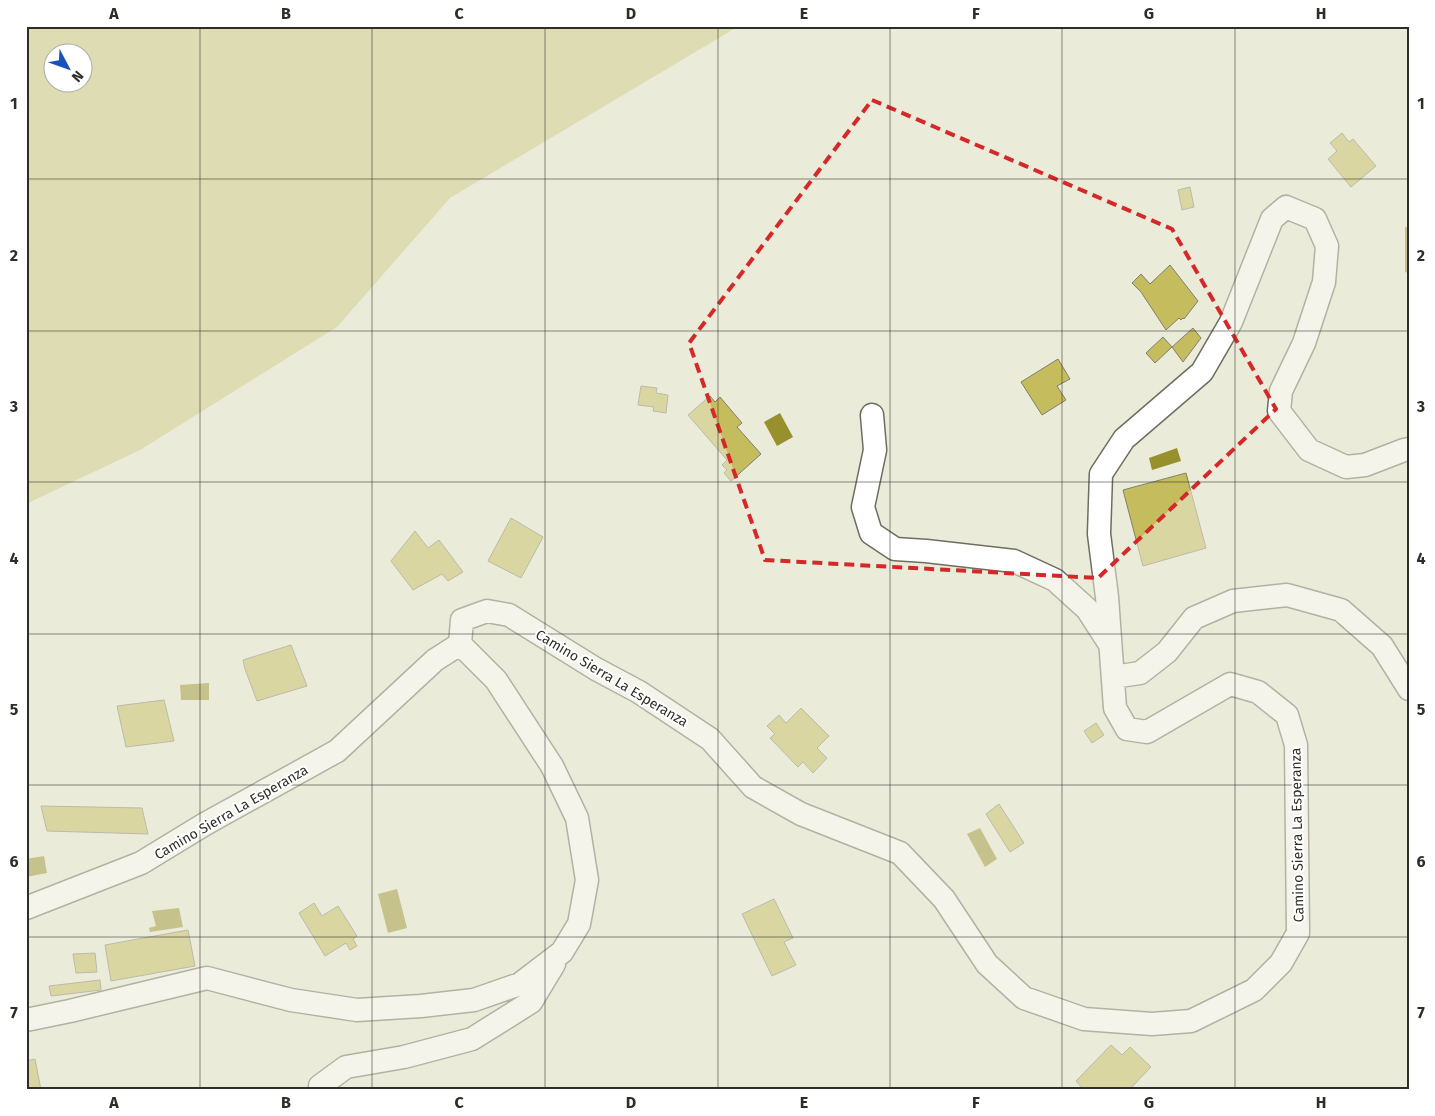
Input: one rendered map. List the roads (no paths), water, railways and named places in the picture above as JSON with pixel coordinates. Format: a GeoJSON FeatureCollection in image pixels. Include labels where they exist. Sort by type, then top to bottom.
{"type":"FeatureCollection","features":[{"type":"Feature","properties":{"kind":"street","name":"Camino Sierra La Esperanza"},"geometry":{"type":"LineString","coordinates":[[26,908],[141,864],[205,824],[337,751],[435,660],[460,644],[462,620],[487,610],[509,615],[596,669],[639,692],[710,739],[753,787],[801,814],[900,853],[944,899],[987,964],[1024,998],[1084,1019],[1152,1024],[1191,1021],[1254,990],[1280,963],[1298,933],[1296,744],[1287,715],[1258,692],[1230,684],[1147,732],[1127,729],[1115,708],[1107,597],[1099,534],[1101,474],[1124,439],[1202,372],[1232,322],[1272,219],[1286,207],[1315,219],[1327,246],[1324,282],[1304,344],[1282,391],[1279,410],[1309,450],[1346,467],[1365,465],[1409,449]]}},
{"type":"Feature","properties":{"kind":"street","name":"Camino Sierra La Esperanza"},"geometry":{"type":"LineString","coordinates":[[872,415],[875,450],[863,507],[871,533],[895,549],[1014,561],[1055,580],[1087,609],[1111,646]]}},
{"type":"Feature","properties":{"kind":"street"},"geometry":{"type":"LineString","coordinates":[[1113,677],[1140,673],[1167,652],[1194,618],[1233,601],[1287,595],[1341,610],[1382,646],[1409,689]]}},
{"type":"Feature","properties":{"kind":"street"},"geometry":{"type":"LineString","coordinates":[[320,1090],[320,1086],[346,1067],[404,1057],[472,1039],[531,1002],[579,924],[587,880],[577,818],[552,766],[496,680],[460,644]]}},
{"type":"Feature","properties":{"kind":"street"},"geometry":{"type":"LineString","coordinates":[[26,1020],[207,978],[291,1000],[357,1010],[474,1000],[520,984],[562,952]]}}]}
